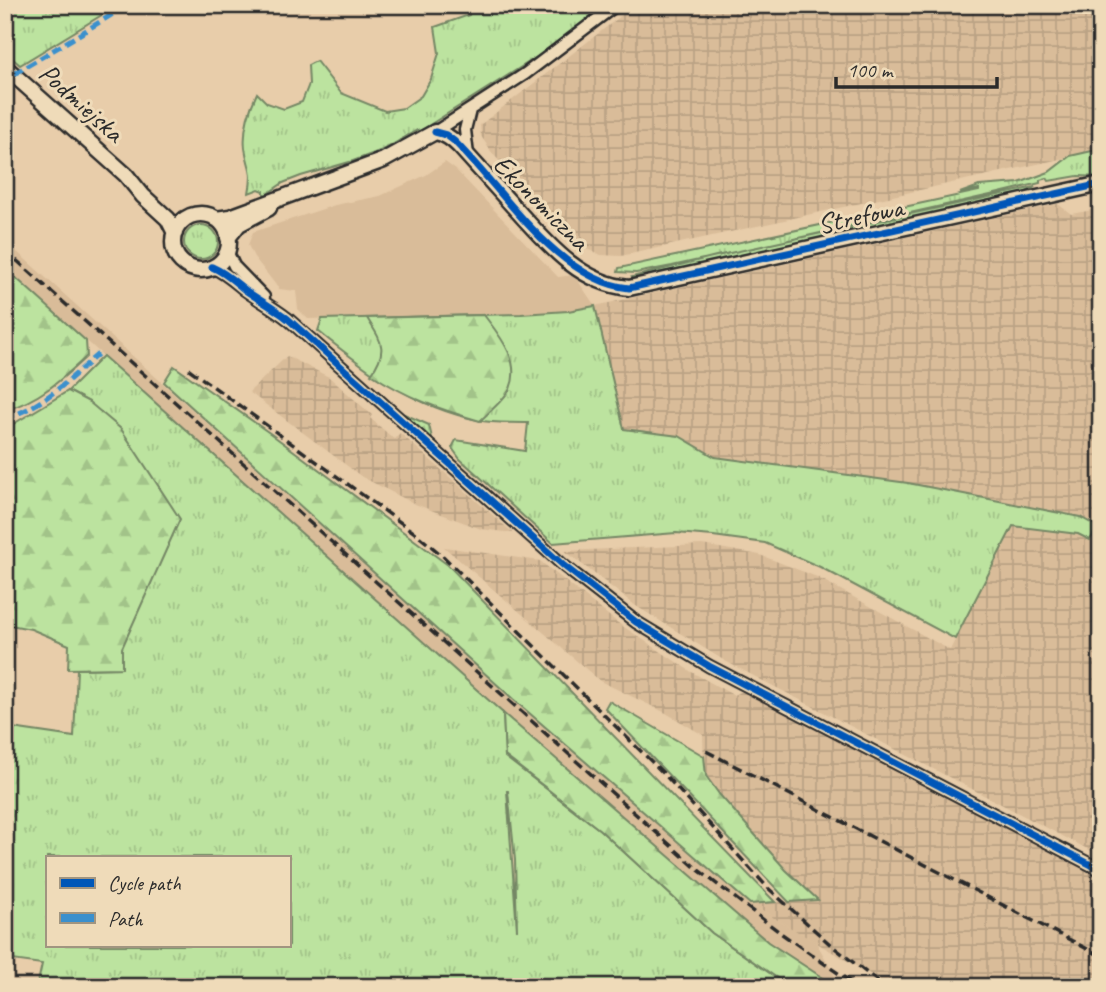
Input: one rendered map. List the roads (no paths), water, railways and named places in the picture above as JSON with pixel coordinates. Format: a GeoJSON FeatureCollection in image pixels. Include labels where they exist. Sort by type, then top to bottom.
{"type":"FeatureCollection","features":[{"type":"Feature","properties":{"kind":"street"},"geometry":{"type":"LineString","coordinates":[[216,219],[289,196],[384,160],[435,132],[525,74],[616,5]]}},
{"type":"Feature","properties":{"kind":"street","name":"Podmiejska"},"geometry":{"type":"LineString","coordinates":[[5,66],[126,175],[143,196],[165,216],[175,233]]}},
{"type":"Feature","properties":{"kind":"street"},"geometry":{"type":"LineString","coordinates":[[468,156],[465,130],[470,110]]}},
{"type":"Feature","properties":{"kind":"street","name":"Ekonomiczna"},"geometry":{"type":"LineString","coordinates":[[435,132],[450,138],[564,259],[598,280],[629,288]]}},
{"type":"Feature","properties":{"kind":"street","name":"Podmiejska"},"geometry":{"type":"LineString","coordinates":[[126,175],[149,189],[171,208],[192,216]]}},
{"type":"Feature","properties":{"kind":"street","name":"Strefowa"},"geometry":{"type":"LineString","coordinates":[[629,288],[1101,184]]}},
{"type":"Feature","properties":{"kind":"street"},"geometry":{"type":"LineString","coordinates":[[289,196],[239,224],[228,244],[220,262],[212,267],[195,269],[182,262],[174,249],[175,233],[181,222],[203,214],[216,219],[224,227],[228,244],[234,266],[268,303],[564,566],[636,622],[709,666],[1101,870]]}},
{"type":"Feature","properties":{"kind":"street"},"geometry":{"type":"LineString","coordinates":[[212,267],[229,275],[246,290],[268,303]]}},
{"type":"Feature","properties":{"kind":"railway"},"geometry":{"type":"LineString","coordinates":[[5,250],[696,868],[782,934],[858,987]]}},
{"type":"Feature","properties":{"kind":"railway"},"geometry":{"type":"LineString","coordinates":[[189,369],[443,556],[664,774],[768,888],[831,945],[885,987]]}},
{"type":"Feature","properties":{"kind":"railway"},"geometry":{"type":"LineString","coordinates":[[706,751],[1101,956]]}}]}
